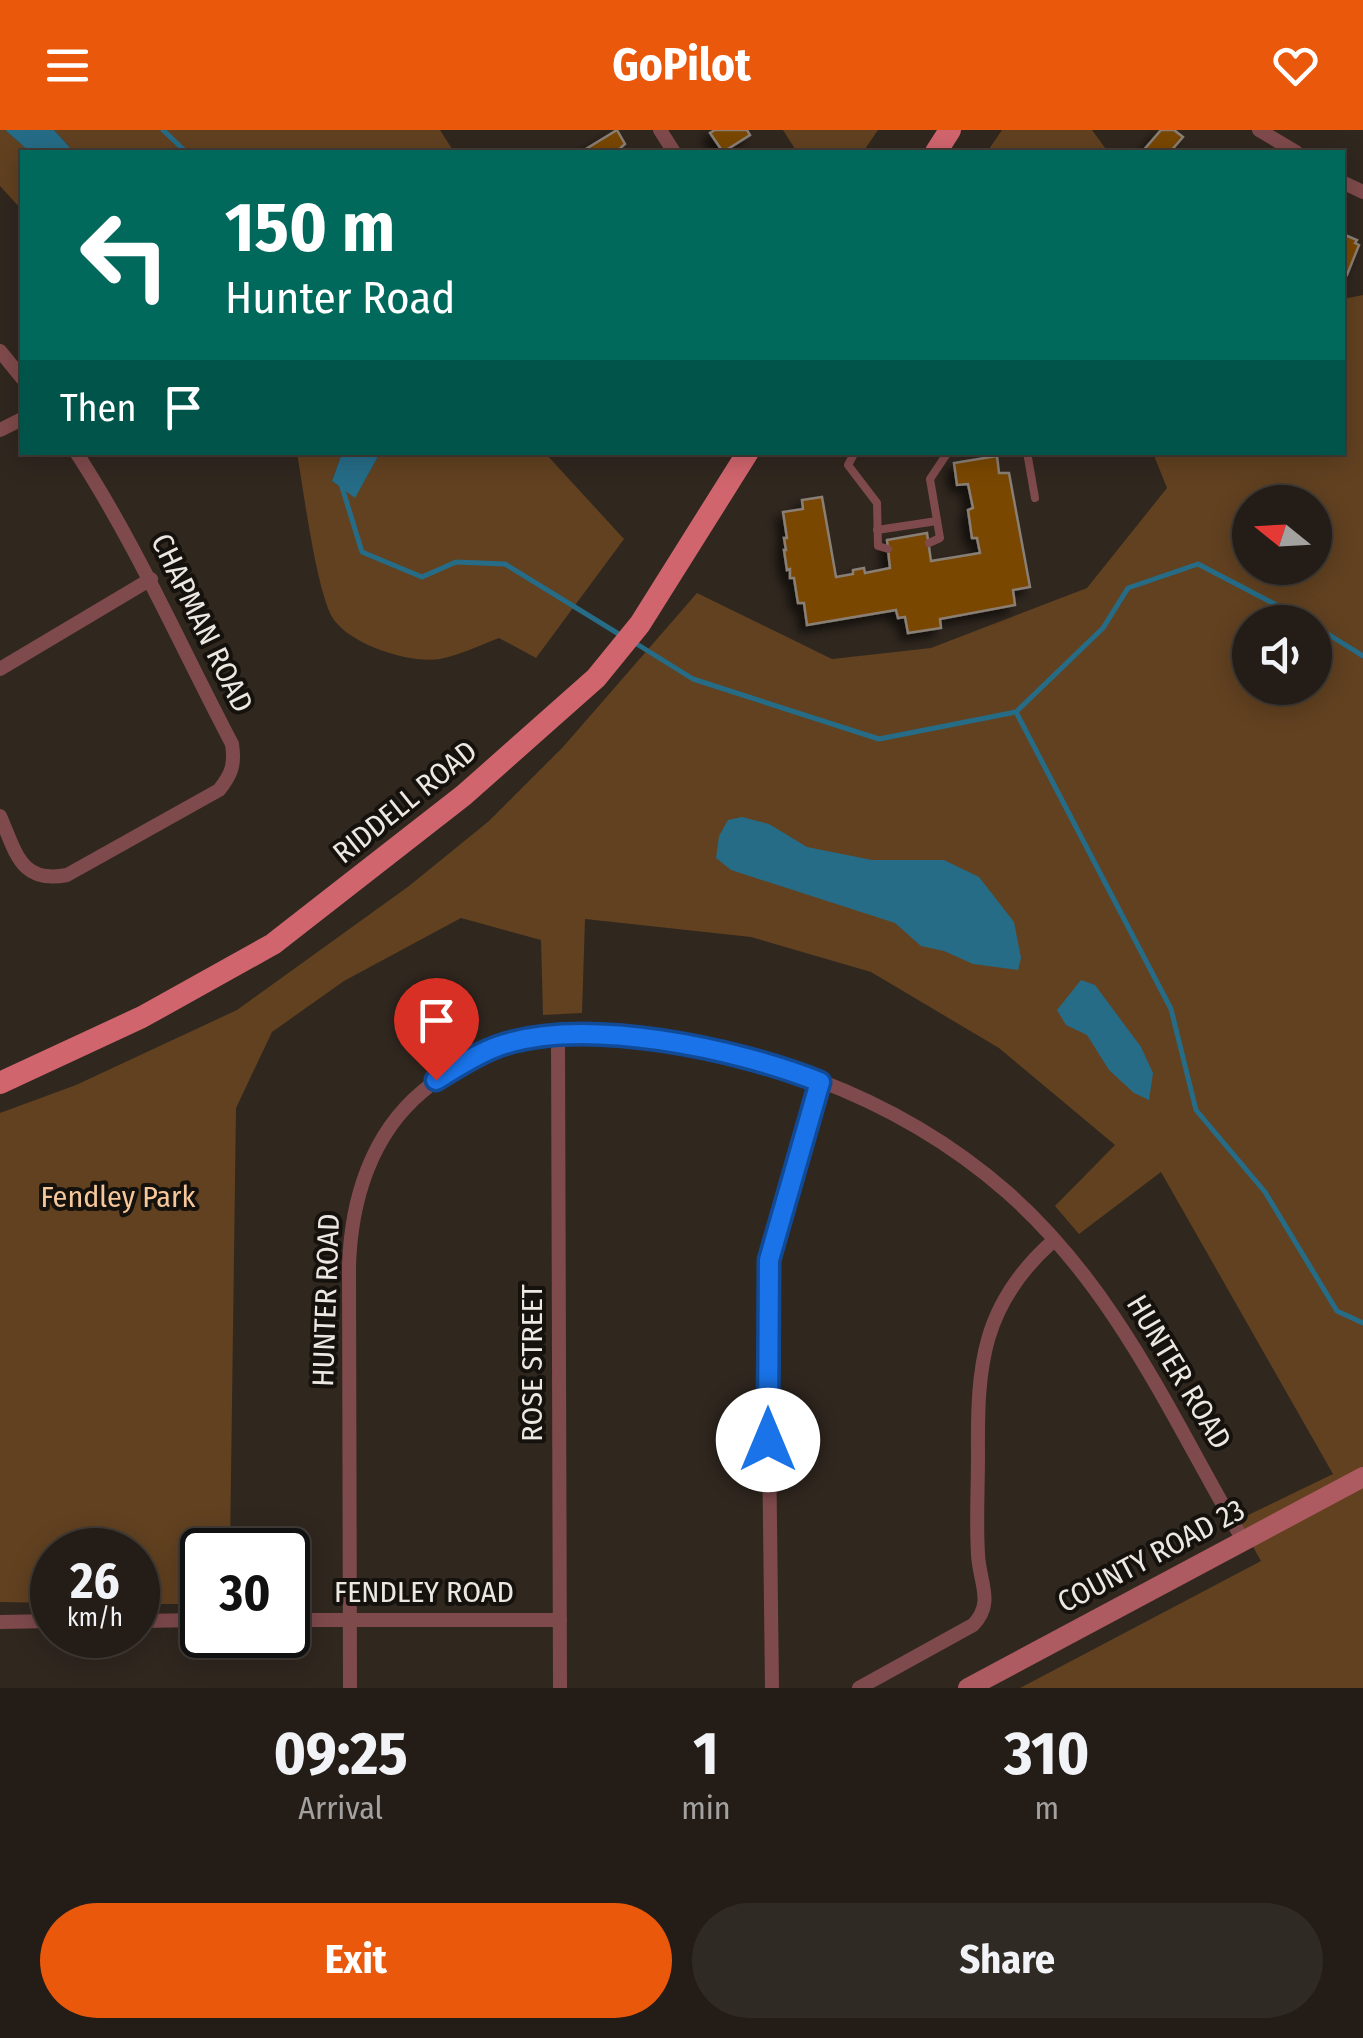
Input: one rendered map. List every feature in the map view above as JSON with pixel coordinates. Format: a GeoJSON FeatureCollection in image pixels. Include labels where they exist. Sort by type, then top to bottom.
{"type":"FeatureCollection","features":[{"type":"Feature","properties":{"kind":"main road","name":"RIDDELL ROAD"},"geometry":{"type":"LineString","coordinates":[[0,1084],[142,1017],[274,944],[464,796],[596,678],[640,624],[746,455]]}},
{"type":"Feature","properties":{"kind":"main road","name":"COUNTY ROAD 23"},"geometry":{"type":"LineString","coordinates":[[968,1688],[1363,1477]]}},
{"type":"Feature","properties":{"kind":"street"},"geometry":{"type":"LineString","coordinates":[[1260,130],[1293,150]]}},
{"type":"Feature","properties":{"kind":"street"},"geometry":{"type":"LineString","coordinates":[[0,351],[20,376]]}},
{"type":"Feature","properties":{"kind":"street","name":"CHAPMAN ROAD"},"geometry":{"type":"LineString","coordinates":[[0,816],[20,860],[31,874],[46,879],[66,875],[219,790],[230,777],[234,761],[232,744],[151,579],[78,455]]}},
{"type":"Feature","properties":{"kind":"street"},"geometry":{"type":"LineString","coordinates":[[0,669],[151,579]]}},
{"type":"Feature","properties":{"kind":"street","name":"HUNTER ROAD"},"geometry":{"type":"LineString","coordinates":[[350,1688],[350,1234],[365,1174],[398,1116],[436,1080],[498,1046],[558,1037],[625,1037],[754,1058],[874,1106],[936,1142],[1006,1192],[1053,1241],[1121,1324],[1243,1540]]}},
{"type":"Feature","properties":{"kind":"street","name":"ROSE STREET"},"geometry":{"type":"LineString","coordinates":[[558,1037],[560,1688]]}},
{"type":"Feature","properties":{"kind":"street"},"geometry":{"type":"LineString","coordinates":[[772,1688],[767,1276],[772,1244],[820,1082]]}},
{"type":"Feature","properties":{"kind":"street"},"geometry":{"type":"LineString","coordinates":[[859,1688],[974,1626],[983,1615],[987,1602],[978,1560],[976,1515],[980,1362],[1012,1286],[1053,1241]]}},
{"type":"Feature","properties":{"kind":"street","name":"FENDLEY ROAD"},"geometry":{"type":"LineString","coordinates":[[310,1620],[560,1620]]}},
{"type":"Feature","properties":{"kind":"street"},"geometry":{"type":"LineString","coordinates":[[0,1622],[30,1622]]}},
{"type":"Feature","properties":{"kind":"lane"},"geometry":{"type":"LineString","coordinates":[[853,455],[848,465],[876,503],[878,546],[888,549]]}},
{"type":"Feature","properties":{"kind":"lane"},"geometry":{"type":"LineString","coordinates":[[928,543],[940,538],[930,479],[946,455]]}},
{"type":"Feature","properties":{"kind":"lane"},"geometry":{"type":"LineString","coordinates":[[1028,455],[1035,498]]}},
{"type":"Feature","properties":{"kind":"lane"},"geometry":{"type":"LineString","coordinates":[[878,530],[936,521]]}},
{"type":"Feature","properties":{"kind":"green space"},"geometry":{"type":"Polygon","coordinates":[[[0,130],[5,130],[28,150],[20,150],[20,208],[0,186],[0,130]]]}},
{"type":"Feature","properties":{"kind":"green space"},"geometry":{"type":"Polygon","coordinates":[[[54,130],[440,130],[453,150],[72,150],[54,130]]]}},
{"type":"Feature","properties":{"kind":"green space"},"geometry":{"type":"Polygon","coordinates":[[[783,130],[878,130],[864,150],[796,150],[783,130]]]}},
{"type":"Feature","properties":{"kind":"green space"},"geometry":{"type":"Polygon","coordinates":[[[1002,130],[1092,130],[1107,150],[988,150],[1002,130]]]}},
{"type":"Feature","properties":{"kind":"green space","name":"Fendley Park"},"geometry":{"type":"Polygon","coordinates":[[[1363,295],[1363,1688],[1020,1688],[1261,1561],[1238,1520],[1333,1474],[1161,1172],[1079,1234],[1055,1206],[1115,1145],[999,1048],[871,972],[751,937],[585,919],[582,1013],[543,1015],[541,940],[461,918],[344,981],[272,1032],[236,1108],[230,1528],[180,1528],[180,1604],[160,1604],[160,1528],[30,1528],[30,1603],[0,1602],[0,1113],[76,1085],[237,1010],[409,886],[489,821],[563,747],[697,593],[832,659],[931,648],[1087,588],[1167,488],[1154,455],[1345,455],[1345,299],[1363,295]]]}},
{"type":"Feature","properties":{"kind":"green space"},"geometry":{"type":"Polygon","coordinates":[[[297,455],[341,455],[332,481],[355,497],[379,455],[547,455],[624,539],[536,658],[499,638],[440,659],[413,659],[382,651],[354,637],[334,620],[316,566],[297,455]]]}},
{"type":"Feature","properties":{"kind":"water"},"geometry":{"type":"Polygon","coordinates":[[[5,130],[54,130],[72,150],[28,150],[5,130]]]}},
{"type":"Feature","properties":{"kind":"water"},"geometry":{"type":"Polygon","coordinates":[[[341,455],[379,455],[355,498],[332,481],[341,455]]]}},
{"type":"Feature","properties":{"kind":"water"},"geometry":{"type":"Polygon","coordinates":[[[742,817],[769,824],[807,847],[872,860],[944,860],[979,877],[1014,922],[1021,958],[1018,970],[973,964],[921,946],[895,923],[731,870],[716,858],[719,836],[728,820],[742,817]]]}},
{"type":"Feature","properties":{"kind":"water"},"geometry":{"type":"Polygon","coordinates":[[[1081,980],[1095,985],[1141,1047],[1153,1073],[1149,1100],[1134,1093],[1109,1070],[1087,1035],[1066,1025],[1057,1010],[1081,980]]]}},
{"type":"Feature","properties":{"kind":"building"},"geometry":{"type":"Polygon","coordinates":[[[617,130],[625,144],[618,150],[584,150],[617,130]]]}},
{"type":"Feature","properties":{"kind":"building"},"geometry":{"type":"Polygon","coordinates":[[[747,130],[750,135],[722,150],[710,133],[747,130]]]}},
{"type":"Feature","properties":{"kind":"building"},"geometry":{"type":"Polygon","coordinates":[[[1161,130],[1174,130],[1183,137],[1172,150],[1144,150],[1161,130]]]}},
{"type":"Feature","properties":{"kind":"building"},"geometry":{"type":"Polygon","coordinates":[[[1345,235],[1359,245],[1345,274],[1345,235]]]}},
{"type":"Feature","properties":{"kind":"building"},"geometry":{"type":"Polygon","coordinates":[[[997,456],[999,473],[1009,473],[1030,587],[1013,590],[1015,605],[940,619],[941,628],[908,633],[905,617],[898,618],[896,610],[807,625],[804,603],[798,603],[794,578],[790,578],[790,569],[787,570],[783,512],[803,509],[802,500],[822,497],[836,577],[864,568],[865,573],[890,568],[887,540],[927,533],[931,561],[980,553],[977,538],[972,538],[968,510],[973,508],[968,484],[957,485],[954,463],[997,456]]]}},
{"type":"Feature","properties":{"kind":"waterway"},"geometry":{"type":"LineString","coordinates":[[163,130],[184,150]]}},
{"type":"Feature","properties":{"kind":"waterway"},"geometry":{"type":"LineString","coordinates":[[342,487],[362,552],[422,577],[456,562],[505,564],[622,636]]}},
{"type":"Feature","properties":{"kind":"waterway"},"geometry":{"type":"LineString","coordinates":[[632,641],[693,679],[879,739],[1016,712],[1103,628],[1128,588],[1198,564],[1276,605]]}},
{"type":"Feature","properties":{"kind":"waterway"},"geometry":{"type":"LineString","coordinates":[[1332,637],[1363,656]]}},
{"type":"Feature","properties":{"kind":"waterway"},"geometry":{"type":"LineString","coordinates":[[1016,712],[1171,1009],[1196,1110],[1265,1192],[1337,1311],[1363,1323]]}},
{"type":"Feature","properties":{"kind":"route"},"geometry":{"type":"LineString","coordinates":[[436,1080],[498,1046],[584,1036],[659,1040],[708,1048],[754,1058],[820,1082],[769,1260],[768,1440]]}}]}
